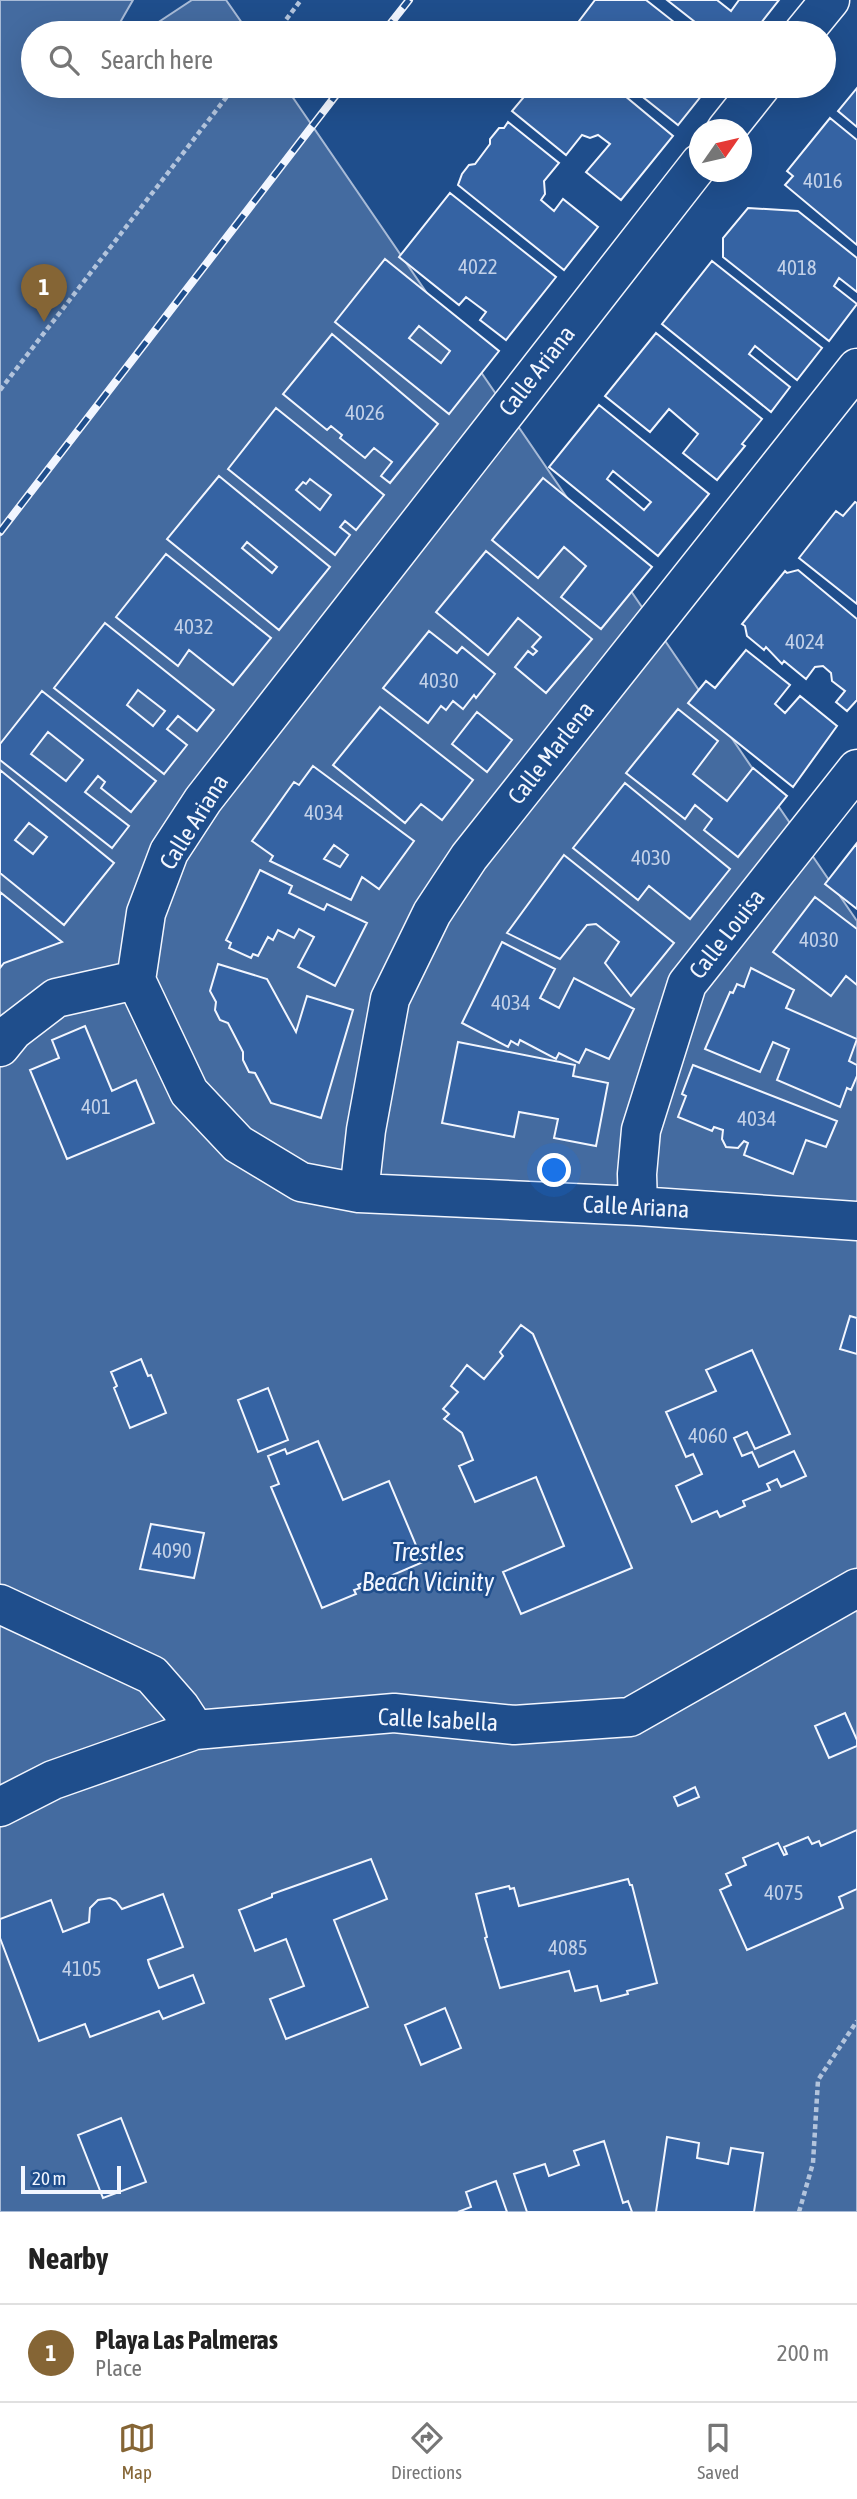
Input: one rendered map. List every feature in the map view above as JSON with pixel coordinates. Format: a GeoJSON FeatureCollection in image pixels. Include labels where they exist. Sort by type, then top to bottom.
{"type":"FeatureCollection","features":[{"type":"Feature","properties":{"kind":"street"},"geometry":{"type":"LineString","coordinates":[[813,21],[830,0]]}},
{"type":"Feature","properties":{"kind":"street"},"geometry":{"type":"LineString","coordinates":[[735,119],[751,98]]}},
{"type":"Feature","properties":{"kind":"street","name":"Calle Ariana"},"geometry":{"type":"LineString","coordinates":[[689,176],[203,800],[169,852],[146,913],[135,980],[189,1092],[238,1144],[301,1182],[359,1193],[638,1206],[857,1221]]}},
{"type":"Feature","properties":{"kind":"street","name":"Calle Marlena"},"geometry":{"type":"LineString","coordinates":[[359,1193],[366,1130],[390,999],[432,913],[469,857],[857,368]]}},
{"type":"Feature","properties":{"kind":"street","name":"Calle Louisa"},"geometry":{"type":"LineString","coordinates":[[638,1206],[636,1174],[640,1130],[687,984],[857,769]]}},
{"type":"Feature","properties":{"kind":"street"},"geometry":{"type":"LineString","coordinates":[[0,1047],[13,1031],[56,998],[135,980]]}},
{"type":"Feature","properties":{"kind":"street","name":"Calle Isabella"},"geometry":{"type":"LineString","coordinates":[[0,1807],[53,1780],[195,1730],[394,1713],[514,1725],[630,1717],[857,1588]]}},
{"type":"Feature","properties":{"kind":"street"},"geometry":{"type":"LineString","coordinates":[[1,1606],[152,1675],[180,1706],[195,1730]]}},
{"type":"Feature","properties":{"kind":"path"},"geometry":{"type":"LineString","coordinates":[[285,21],[301,0]]}},
{"type":"Feature","properties":{"kind":"path"},"geometry":{"type":"LineString","coordinates":[[0,390],[227,98]]}},
{"type":"Feature","properties":{"kind":"path"},"geometry":{"type":"LineString","coordinates":[[799,2212],[813,2164],[818,2080],[857,2021]]}},
{"type":"Feature","properties":{"kind":"water","name":"Trestles Beach Vicinity"},"geometry":{"type":"Polygon","coordinates":[[[0,0],[133,0],[121,21],[21,21],[21,98],[293,98],[857,921],[857,2212],[0,2212],[0,0]]]}},
{"type":"Feature","properties":{"kind":"water"},"geometry":{"type":"Polygon","coordinates":[[[192,0],[226,0],[241,21],[160,21],[192,0]]]}},
{"type":"Feature","properties":{"kind":"building"},"geometry":{"type":"Polygon","coordinates":[[[595,0],[646,0],[673,21],[579,21],[595,0]]]}},
{"type":"Feature","properties":{"kind":"building"},"geometry":{"type":"Polygon","coordinates":[[[667,0],[717,0],[731,11],[739,0],[779,0],[762,21],[694,21],[667,0]]]}},
{"type":"Feature","properties":{"kind":"building"},"geometry":{"type":"Polygon","coordinates":[[[857,88],[857,127],[838,111],[857,88]]]}},
{"type":"Feature","properties":{"kind":"building"},"geometry":{"type":"Polygon","coordinates":[[[523,98],[627,98],[673,136],[621,200],[586,172],[610,144],[598,135],[590,138],[582,135],[566,155],[512,111],[523,98]]]}},
{"type":"Feature","properties":{"kind":"building"},"geometry":{"type":"Polygon","coordinates":[[[644,98],[700,98],[678,125],[644,98]]]}},
{"type":"Feature","properties":{"kind":"building"},"geometry":{"type":"Polygon","coordinates":[[[830,118],[857,140],[857,245],[785,185],[793,176],[787,171],[830,118]]]}},
{"type":"Feature","properties":{"kind":"building"},"geometry":{"type":"Polygon","coordinates":[[[508,122],[559,163],[544,181],[545,194],[541,200],[554,211],[563,199],[598,227],[564,270],[458,185],[469,165],[475,164],[490,144],[490,139],[508,122]]]}},
{"type":"Feature","properties":{"kind":"building"},"geometry":{"type":"Polygon","coordinates":[[[450,193],[556,277],[506,340],[480,320],[486,312],[466,297],[459,305],[399,257],[450,193]]]}},
{"type":"Feature","properties":{"kind":"building"},"geometry":{"type":"Polygon","coordinates":[[[748,208],[798,211],[857,258],[857,292],[839,278],[834,286],[857,304],[829,341],[723,257],[723,238],[748,208]]]}},
{"type":"Feature","properties":{"kind":"building"},"geometry":{"type":"Polygon","coordinates":[[[385,259],[499,351],[449,414],[335,322],[385,259]],[[419,326],[409,338],[441,363],[450,351],[419,326]]]}},
{"type":"Feature","properties":{"kind":"building"},"geometry":{"type":"Polygon","coordinates":[[[712,261],[822,348],[797,380],[755,346],[749,354],[790,387],[771,412],[662,324],[712,261]]]}},
{"type":"Feature","properties":{"kind":"building"},"geometry":{"type":"Polygon","coordinates":[[[656,333],[762,419],[742,444],[745,446],[717,480],[683,453],[698,434],[669,409],[650,432],[605,396],[656,333]]]}},
{"type":"Feature","properties":{"kind":"building"},"geometry":{"type":"Polygon","coordinates":[[[332,334],[438,424],[390,483],[381,476],[392,462],[374,448],[365,458],[340,438],[342,435],[331,426],[327,430],[283,394],[332,334]]]}},
{"type":"Feature","properties":{"kind":"building"},"geometry":{"type":"Polygon","coordinates":[[[599,405],[709,494],[658,556],[549,467],[599,405]],[[613,471],[607,479],[644,510],[651,502],[613,471]]]}},
{"type":"Feature","properties":{"kind":"building"},"geometry":{"type":"Polygon","coordinates":[[[276,408],[384,495],[356,530],[345,521],[340,527],[350,535],[335,555],[228,469],[276,408]],[[310,479],[296,490],[320,510],[331,495],[310,479]]]}},
{"type":"Feature","properties":{"kind":"building"},"geometry":{"type":"Polygon","coordinates":[[[219,476],[330,567],[279,630],[167,539],[219,476]],[[247,542],[242,548],[272,573],[277,567],[247,542]]]}},
{"type":"Feature","properties":{"kind":"building"},"geometry":{"type":"Polygon","coordinates":[[[543,478],[652,567],[601,629],[561,597],[586,566],[564,547],[538,578],[492,540],[543,478]]]}},
{"type":"Feature","properties":{"kind":"building"},"geometry":{"type":"Polygon","coordinates":[[[855,502],[857,604],[799,558],[836,511],[843,516],[855,502]]]}},
{"type":"Feature","properties":{"kind":"building"},"geometry":{"type":"Polygon","coordinates":[[[486,551],[592,639],[546,693],[515,667],[528,651],[533,655],[537,651],[532,647],[541,637],[518,618],[488,655],[436,612],[486,551]]]}},
{"type":"Feature","properties":{"kind":"building"},"geometry":{"type":"Polygon","coordinates":[[[166,554],[271,638],[233,685],[189,650],[178,666],[116,617],[166,554]]]}},
{"type":"Feature","properties":{"kind":"building"},"geometry":{"type":"Polygon","coordinates":[[[798,570],[857,619],[857,700],[847,711],[836,702],[845,691],[832,681],[831,673],[823,666],[815,667],[806,679],[784,661],[782,664],[766,647],[764,650],[747,636],[742,624],[785,571],[787,573],[798,570]]]}},
{"type":"Feature","properties":{"kind":"building"},"geometry":{"type":"Polygon","coordinates":[[[105,623],[214,710],[197,731],[178,716],[167,729],[187,745],[164,774],[54,688],[105,623]],[[138,690],[127,705],[153,726],[165,711],[138,690]]]}},
{"type":"Feature","properties":{"kind":"building"},"geometry":{"type":"Polygon","coordinates":[[[429,631],[457,653],[462,647],[495,674],[476,698],[474,695],[463,709],[453,701],[446,710],[441,706],[428,723],[383,688],[429,631]]]}},
{"type":"Feature","properties":{"kind":"building"},"geometry":{"type":"Polygon","coordinates":[[[746,650],[790,685],[775,704],[785,713],[800,696],[837,726],[793,787],[688,703],[706,681],[715,688],[746,650]]]}},
{"type":"Feature","properties":{"kind":"building"},"geometry":{"type":"Polygon","coordinates":[[[42,691],[156,781],[131,812],[101,788],[105,782],[98,776],[85,792],[129,826],[112,848],[0,760],[0,744],[42,691]],[[48,732],[31,754],[66,781],[83,760],[48,732]]]}},
{"type":"Feature","properties":{"kind":"building"},"geometry":{"type":"Polygon","coordinates":[[[380,707],[473,780],[442,820],[421,804],[405,823],[333,765],[380,707]]]}},
{"type":"Feature","properties":{"kind":"building"},"geometry":{"type":"Polygon","coordinates":[[[678,709],[718,741],[693,774],[727,801],[753,768],[787,796],[738,857],[704,830],[712,819],[695,805],[685,819],[626,773],[678,709]]]}},
{"type":"Feature","properties":{"kind":"building"},"geometry":{"type":"Polygon","coordinates":[[[477,712],[512,740],[487,772],[452,744],[477,712]]]}},
{"type":"Feature","properties":{"kind":"building"},"geometry":{"type":"Polygon","coordinates":[[[313,766],[414,841],[379,889],[362,877],[351,900],[270,861],[273,856],[252,841],[294,782],[299,785],[313,766]],[[334,845],[324,859],[340,867],[348,855],[334,845]]]}},
{"type":"Feature","properties":{"kind":"building"},"geometry":{"type":"Polygon","coordinates":[[[0,770],[114,863],[64,925],[0,873],[0,770]],[[29,823],[15,840],[33,854],[47,837],[29,823]]]}},
{"type":"Feature","properties":{"kind":"building"},"geometry":{"type":"Polygon","coordinates":[[[625,783],[730,869],[690,919],[649,886],[638,900],[573,848],[625,783]]]}},
{"type":"Feature","properties":{"kind":"building"},"geometry":{"type":"Polygon","coordinates":[[[857,843],[857,909],[825,884],[857,843]]]}},
{"type":"Feature","properties":{"kind":"building"},"geometry":{"type":"Polygon","coordinates":[[[564,855],[674,943],[631,996],[605,963],[619,942],[596,924],[587,925],[560,959],[507,933],[564,855]]]}},
{"type":"Feature","properties":{"kind":"building"},"geometry":{"type":"Polygon","coordinates":[[[260,870],[292,886],[289,893],[324,910],[327,904],[367,923],[335,986],[298,967],[314,937],[299,929],[294,938],[278,930],[273,940],[268,937],[258,956],[253,954],[251,958],[229,948],[231,943],[226,940],[260,870]]]}},
{"type":"Feature","properties":{"kind":"building"},"geometry":{"type":"Polygon","coordinates":[[[0,892],[62,942],[4,963],[0,968],[0,892]]]}},
{"type":"Feature","properties":{"kind":"building"},"geometry":{"type":"Polygon","coordinates":[[[815,897],[857,929],[857,985],[846,976],[831,996],[773,952],[815,897]]]}},
{"type":"Feature","properties":{"kind":"building"},"geometry":{"type":"Polygon","coordinates":[[[502,942],[555,969],[540,998],[559,1008],[574,978],[634,1009],[609,1059],[586,1049],[579,1063],[559,1053],[556,1059],[520,1040],[518,1045],[511,1041],[508,1047],[462,1023],[502,942]]]}},
{"type":"Feature","properties":{"kind":"building"},"geometry":{"type":"Polygon","coordinates":[[[218,964],[267,979],[296,1032],[307,996],[353,1010],[321,1118],[271,1103],[255,1073],[249,1072],[243,1060],[243,1052],[228,1023],[220,1020],[215,1010],[216,1002],[210,991],[218,964]]]}},
{"type":"Feature","properties":{"kind":"building"},"geometry":{"type":"Polygon","coordinates":[[[751,968],[794,990],[786,1008],[857,1039],[849,1061],[857,1065],[857,1076],[851,1090],[847,1088],[840,1107],[777,1080],[789,1049],[773,1042],[760,1072],[705,1049],[730,992],[733,993],[737,984],[744,987],[751,968]]]}},
{"type":"Feature","properties":{"kind":"building"},"geometry":{"type":"Polygon","coordinates":[[[85,1026],[112,1091],[136,1080],[154,1123],[67,1159],[30,1070],[59,1058],[52,1040],[85,1026]]]}},
{"type":"Feature","properties":{"kind":"building"},"geometry":{"type":"Polygon","coordinates":[[[458,1042],[575,1065],[573,1076],[608,1083],[596,1146],[554,1138],[558,1119],[519,1112],[514,1137],[442,1123],[458,1042]]]}},
{"type":"Feature","properties":{"kind":"building"},"geometry":{"type":"Polygon","coordinates":[[[693,1065],[837,1121],[826,1147],[806,1140],[793,1174],[744,1155],[748,1143],[744,1141],[738,1148],[726,1147],[722,1139],[723,1130],[714,1127],[712,1131],[678,1117],[686,1096],[682,1094],[693,1065]]]}},
{"type":"Feature","properties":{"kind":"building"},"geometry":{"type":"Polygon","coordinates":[[[850,1316],[857,1318],[857,1354],[840,1349],[850,1316]]]}},
{"type":"Feature","properties":{"kind":"building"},"geometry":{"type":"Polygon","coordinates":[[[521,1325],[533,1334],[632,1568],[521,1614],[503,1572],[564,1546],[536,1477],[475,1502],[459,1466],[473,1460],[462,1433],[444,1419],[449,1414],[443,1409],[458,1392],[451,1386],[467,1365],[484,1379],[503,1356],[500,1352],[521,1325]]]}},
{"type":"Feature","properties":{"kind":"building"},"geometry":{"type":"Polygon","coordinates":[[[752,1350],[790,1434],[755,1449],[747,1432],[734,1438],[742,1456],[752,1452],[759,1467],[794,1451],[806,1476],[781,1487],[777,1479],[767,1484],[770,1490],[743,1501],[745,1506],[720,1517],[717,1511],[692,1522],[676,1486],[702,1474],[693,1454],[686,1457],[666,1412],[716,1391],[706,1370],[752,1350]]]}},
{"type":"Feature","properties":{"kind":"building"},"geometry":{"type":"Polygon","coordinates":[[[141,1359],[148,1376],[151,1375],[166,1413],[130,1428],[114,1388],[117,1386],[111,1372],[141,1359]]]}},
{"type":"Feature","properties":{"kind":"building"},"geometry":{"type":"Polygon","coordinates":[[[268,1388],[288,1440],[258,1452],[238,1400],[268,1388]]]}},
{"type":"Feature","properties":{"kind":"building"},"geometry":{"type":"Polygon","coordinates":[[[318,1441],[343,1500],[389,1481],[423,1562],[379,1581],[377,1577],[358,1585],[360,1588],[354,1590],[356,1594],[322,1608],[271,1487],[279,1484],[268,1456],[285,1449],[287,1454],[318,1441]]]}},
{"type":"Feature","properties":{"kind":"building"},"geometry":{"type":"Polygon","coordinates":[[[151,1524],[204,1533],[194,1578],[140,1569],[151,1524]]]}},
{"type":"Feature","properties":{"kind":"building"},"geometry":{"type":"Polygon","coordinates":[[[845,1713],[857,1746],[829,1758],[815,1726],[845,1713]]]}},
{"type":"Feature","properties":{"kind":"building"},"geometry":{"type":"Polygon","coordinates":[[[695,1787],[699,1797],[678,1806],[674,1797],[695,1787]]]}},
{"type":"Feature","properties":{"kind":"building"},"geometry":{"type":"Polygon","coordinates":[[[857,1830],[857,1889],[839,1897],[843,1908],[747,1950],[720,1890],[731,1885],[726,1874],[746,1865],[743,1858],[778,1843],[784,1855],[787,1854],[784,1847],[808,1837],[812,1844],[819,1841],[821,1846],[857,1830]]]}},
{"type":"Feature","properties":{"kind":"building"},"geometry":{"type":"Polygon","coordinates":[[[371,1859],[387,1899],[334,1920],[368,2007],[286,2039],[270,1999],[304,1986],[286,1939],[255,1951],[239,1910],[272,1897],[272,1894],[371,1859]]]}},
{"type":"Feature","properties":{"kind":"building"},"geometry":{"type":"Polygon","coordinates":[[[628,1879],[632,1885],[657,1983],[601,2001],[597,1986],[575,1991],[569,1971],[500,1988],[485,1938],[487,1937],[476,1894],[509,1886],[510,1889],[514,1888],[519,1906],[628,1879]]]}},
{"type":"Feature","properties":{"kind":"building"},"geometry":{"type":"Polygon","coordinates":[[[163,1894],[183,1947],[148,1960],[149,1964],[159,1988],[193,1975],[204,2003],[163,2019],[159,2011],[90,2037],[85,2024],[39,2041],[0,1938],[0,1919],[51,1900],[63,1932],[89,1922],[90,1908],[98,1900],[110,1898],[122,1909],[163,1894]]]}},
{"type":"Feature","properties":{"kind":"building"},"geometry":{"type":"Polygon","coordinates":[[[445,2008],[461,2048],[421,2065],[405,2025],[445,2008]]]}},
{"type":"Feature","properties":{"kind":"building"},"geometry":{"type":"Polygon","coordinates":[[[121,2118],[146,2182],[103,2198],[78,2135],[121,2118]]]}},
{"type":"Feature","properties":{"kind":"building"},"geometry":{"type":"Polygon","coordinates":[[[667,2137],[699,2143],[697,2158],[728,2164],[731,2148],[763,2153],[754,2212],[656,2212],[667,2137]]]}},
{"type":"Feature","properties":{"kind":"building"},"geometry":{"type":"Polygon","coordinates":[[[604,2141],[623,2203],[628,2201],[632,2212],[527,2212],[514,2174],[545,2164],[549,2176],[579,2165],[574,2151],[604,2141]]]}},
{"type":"Feature","properties":{"kind":"building"},"geometry":{"type":"Polygon","coordinates":[[[496,2181],[507,2212],[458,2212],[471,2207],[466,2192],[496,2181]]]}},
{"type":"Feature","properties":{"kind":"railway"},"geometry":{"type":"LineString","coordinates":[[392,21],[409,0]]}},
{"type":"Feature","properties":{"kind":"railway"},"geometry":{"type":"LineString","coordinates":[[0,532],[334,98]]}},
{"type":"Feature","properties":{"kind":"place","name":"Playa Las Palmeras"},"geometry":{"type":"Point","coordinates":[44,322]}}]}
